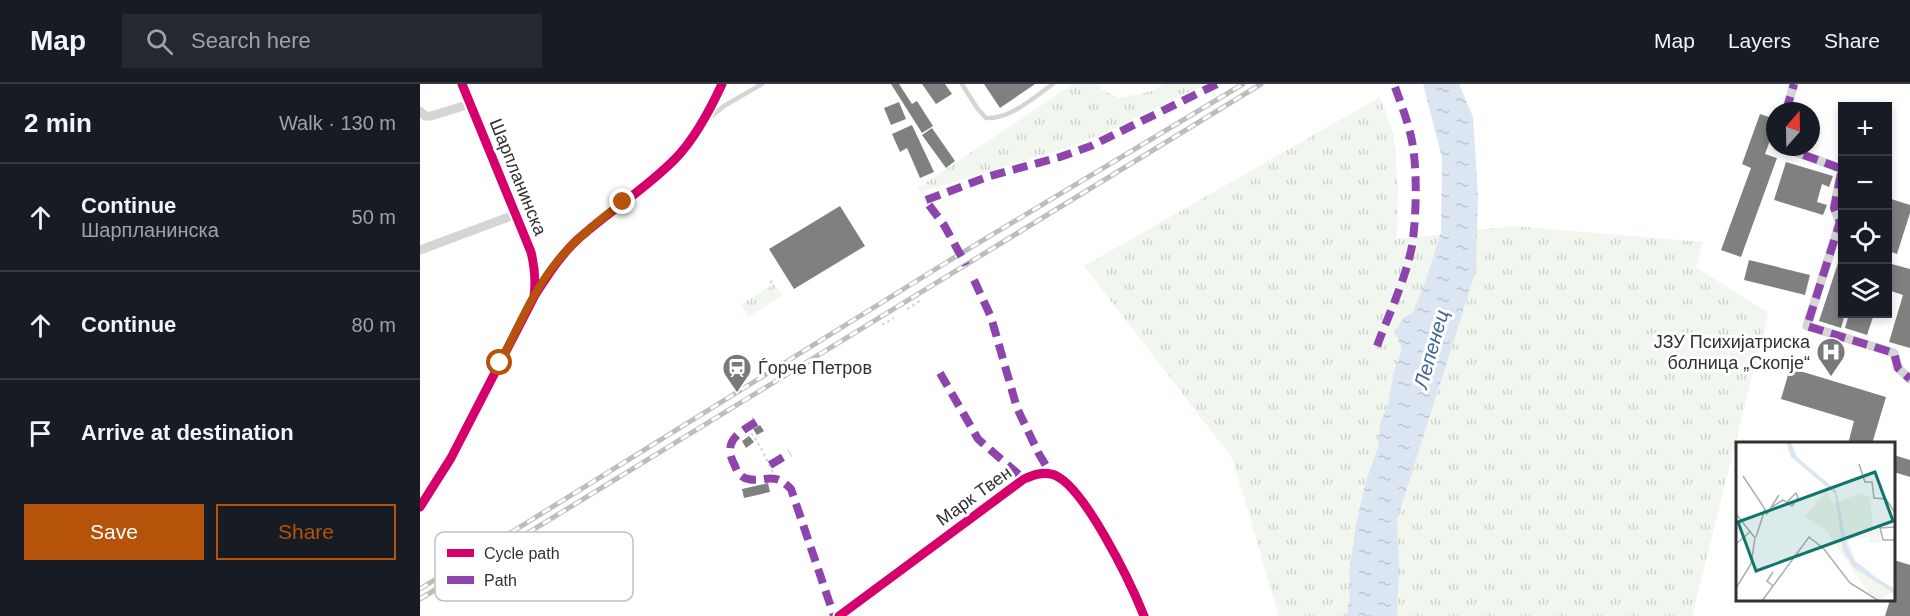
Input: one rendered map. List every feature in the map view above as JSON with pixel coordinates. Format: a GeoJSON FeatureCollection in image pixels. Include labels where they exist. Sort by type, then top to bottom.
{"type":"FeatureCollection","features":[{"type":"Feature","properties":{"kind":"street","name":"Шарпланинска"},"geometry":{"type":"LineString","coordinates":[[420,507],[451,458],[534,297],[536,274],[534,263],[462,84]]}},
{"type":"Feature","properties":{"kind":"street"},"geometry":{"type":"LineString","coordinates":[[534,297],[552,268],[568,250],[676,158],[700,126],[722,84]]}},
{"type":"Feature","properties":{"kind":"street"},"geometry":{"type":"LineString","coordinates":[[1789,102],[1794,84]]}},
{"type":"Feature","properties":{"kind":"street"},"geometry":{"type":"LineString","coordinates":[[420,111],[425,116],[431,116],[470,104]]}},
{"type":"Feature","properties":{"kind":"street"},"geometry":{"type":"LineString","coordinates":[[1807,156],[1842,169],[1834,208],[1840,222],[1807,326],[1894,353],[1898,368],[1910,378]]}},
{"type":"Feature","properties":{"kind":"street"},"geometry":{"type":"LineString","coordinates":[[420,250],[514,215]]}},
{"type":"Feature","properties":{"kind":"street","name":"Марк Твен"},"geometry":{"type":"LineString","coordinates":[[839,616],[1024,479],[1036,473],[1051,474],[1063,479],[1075,492],[1111,547],[1136,594],[1144,616]]}},
{"type":"Feature","properties":{"kind":"lane"},"geometry":{"type":"LineString","coordinates":[[700,126],[724,105],[762,84]]}},
{"type":"Feature","properties":{"kind":"lane"},"geometry":{"type":"LineString","coordinates":[[962,84],[986,118],[998,118],[1021,106],[1053,84]]}},
{"type":"Feature","properties":{"kind":"path"},"geometry":{"type":"LineString","coordinates":[[907,309],[920,301]]}},
{"type":"Feature","properties":{"kind":"path"},"geometry":{"type":"LineString","coordinates":[[882,325],[894,318]]}},
{"type":"Feature","properties":{"kind":"path"},"geometry":{"type":"LineString","coordinates":[[752,417],[758,426]]}},
{"type":"Feature","properties":{"kind":"path"},"geometry":{"type":"LineString","coordinates":[[748,428],[760,446],[776,479]]}},
{"type":"Feature","properties":{"kind":"green space"},"geometry":{"type":"Polygon","coordinates":[[[1073,84],[1099,84],[1100,89],[1119,98],[1152,91],[1164,84],[1205,84],[1104,133],[1066,148],[921,192],[918,188],[1073,84]]]}},
{"type":"Feature","properties":{"kind":"green space"},"geometry":{"type":"Polygon","coordinates":[[[1380,97],[1394,135],[1398,187],[1397,239],[1513,226],[1703,242],[1696,267],[1768,313],[1692,616],[1279,616],[1232,458],[1084,266],[1380,97]]]}},
{"type":"Feature","properties":{"kind":"green space"},"geometry":{"type":"Polygon","coordinates":[[[774,284],[782,296],[748,317],[741,304],[774,284]]]}},
{"type":"Feature","properties":{"kind":"water","name":"Лепенец"},"geometry":{"type":"Polygon","coordinates":[[[1423,84],[1459,84],[1473,117],[1478,195],[1476,270],[1397,520],[1399,567],[1397,616],[1347,616],[1350,593],[1349,573],[1356,525],[1366,481],[1378,448],[1380,424],[1388,404],[1394,372],[1402,349],[1395,332],[1403,318],[1413,312],[1441,232],[1442,158],[1423,84]]]}},
{"type":"Feature","properties":{"kind":"building"},"geometry":{"type":"Polygon","coordinates":[[[891,84],[899,84],[912,104],[917,101],[933,126],[922,133],[891,84]]]}},
{"type":"Feature","properties":{"kind":"building"},"geometry":{"type":"Polygon","coordinates":[[[922,84],[945,84],[952,94],[936,104],[922,84]]]}},
{"type":"Feature","properties":{"kind":"building"},"geometry":{"type":"Polygon","coordinates":[[[984,84],[1035,84],[1000,108],[984,84]]]}},
{"type":"Feature","properties":{"kind":"building"},"geometry":{"type":"Polygon","coordinates":[[[899,102],[906,119],[891,125],[884,108],[899,102]]]}},
{"type":"Feature","properties":{"kind":"building"},"geometry":{"type":"Polygon","coordinates":[[[1760,114],[1766,116],[1765,154],[1777,158],[1741,257],[1721,250],[1751,168],[1742,164],[1760,114]]]}},
{"type":"Feature","properties":{"kind":"building"},"geometry":{"type":"Polygon","coordinates":[[[912,125],[934,172],[920,178],[907,148],[900,152],[892,134],[912,125]]]}},
{"type":"Feature","properties":{"kind":"building"},"geometry":{"type":"Polygon","coordinates":[[[932,128],[955,161],[946,168],[922,135],[932,128]]]}},
{"type":"Feature","properties":{"kind":"building"},"geometry":{"type":"Polygon","coordinates":[[[1786,162],[1833,176],[1829,187],[1822,184],[1817,202],[1827,205],[1823,215],[1774,200],[1786,162]]]}},
{"type":"Feature","properties":{"kind":"building"},"geometry":{"type":"Polygon","coordinates":[[[1892,199],[1910,205],[1910,213],[1897,254],[1892,252],[1892,199]]]}},
{"type":"Feature","properties":{"kind":"building"},"geometry":{"type":"Polygon","coordinates":[[[840,206],[865,246],[794,289],[769,249],[840,206]]]}},
{"type":"Feature","properties":{"kind":"building"},"geometry":{"type":"Polygon","coordinates":[[[1749,260],[1810,275],[1805,295],[1744,280],[1749,260]]]}},
{"type":"Feature","properties":{"kind":"building"},"geometry":{"type":"Polygon","coordinates":[[[1838,263],[1838,318],[1844,318],[1841,328],[1819,321],[1838,263]]]}},
{"type":"Feature","properties":{"kind":"building"},"geometry":{"type":"Polygon","coordinates":[[[1892,264],[1910,269],[1910,348],[1889,342],[1903,295],[1892,291],[1892,264]]]}},
{"type":"Feature","properties":{"kind":"building"},"geometry":{"type":"Polygon","coordinates":[[[1848,318],[1873,318],[1867,335],[1845,328],[1848,318]]]}},
{"type":"Feature","properties":{"kind":"building"},"geometry":{"type":"Polygon","coordinates":[[[1790,368],[1886,397],[1873,442],[1849,442],[1854,421],[1781,399],[1790,368]]]}},
{"type":"Feature","properties":{"kind":"building","name":"Ѓорче Петров"},"geometry":{"type":"Polygon","coordinates":[[[760,425],[764,431],[757,435],[753,429],[760,425]]]}},
{"type":"Feature","properties":{"kind":"building"},"geometry":{"type":"Polygon","coordinates":[[[749,436],[754,442],[746,448],[742,441],[749,436]]]}},
{"type":"Feature","properties":{"kind":"building"},"geometry":{"type":"Polygon","coordinates":[[[1895,455],[1910,460],[1910,477],[1895,472],[1895,455]]]}},
{"type":"Feature","properties":{"kind":"building"},"geometry":{"type":"Polygon","coordinates":[[[768,483],[770,492],[744,498],[742,489],[768,483]]]}},
{"type":"Feature","properties":{"kind":"building"},"geometry":{"type":"Polygon","coordinates":[[[1895,560],[1910,565],[1910,616],[1885,616],[1890,601],[1895,601],[1895,560]]]}},
{"type":"Feature","properties":{"kind":"railway"},"geometry":{"type":"LineString","coordinates":[[512,532],[960,254],[1243,84]]}},
{"type":"Feature","properties":{"kind":"railway"},"geometry":{"type":"LineString","coordinates":[[529,532],[1261,84]]}},
{"type":"Feature","properties":{"kind":"railway"},"geometry":{"type":"LineString","coordinates":[[420,589],[435,580]]}},
{"type":"Feature","properties":{"kind":"railway"},"geometry":{"type":"LineString","coordinates":[[420,599],[435,590]]}},
{"type":"Feature","properties":{"kind":"marked path"},"geometry":{"type":"LineString","coordinates":[[926,200],[990,176],[1091,146],[1217,84]]}},
{"type":"Feature","properties":{"kind":"marked path"},"geometry":{"type":"LineString","coordinates":[[1377,346],[1405,272],[1412,246],[1416,200],[1413,146],[1394,84]]}},
{"type":"Feature","properties":{"kind":"marked path"},"geometry":{"type":"LineString","coordinates":[[1789,102],[1794,84]]}},
{"type":"Feature","properties":{"kind":"marked path"},"geometry":{"type":"LineString","coordinates":[[1807,156],[1842,169],[1834,208],[1840,222],[1807,326],[1894,353],[1898,368],[1910,379]]}},
{"type":"Feature","properties":{"kind":"marked path"},"geometry":{"type":"LineString","coordinates":[[929,205],[944,225],[966,265]]}},
{"type":"Feature","properties":{"kind":"marked path"},"geometry":{"type":"LineString","coordinates":[[974,280],[991,317],[1017,408],[1051,474]]}},
{"type":"Feature","properties":{"kind":"marked path"},"geometry":{"type":"LineString","coordinates":[[940,373],[978,439],[1024,479]]}},
{"type":"Feature","properties":{"kind":"marked path"},"geometry":{"type":"LineString","coordinates":[[756,422],[734,440],[731,445],[731,458],[743,477],[754,480],[769,478],[779,480],[791,489],[834,616]]}},
{"type":"Feature","properties":{"kind":"marked path"},"geometry":{"type":"LineString","coordinates":[[770,465],[790,453]]}},
{"type":"Feature","properties":{"kind":"cycle path"},"geometry":{"type":"LineString","coordinates":[[420,507],[451,458],[534,297],[535,291],[531,252],[462,84]]}},
{"type":"Feature","properties":{"kind":"cycle path"},"geometry":{"type":"LineString","coordinates":[[535,295],[560,259],[577,240],[676,158],[702,123],[722,84]]}},
{"type":"Feature","properties":{"kind":"cycle path"},"geometry":{"type":"LineString","coordinates":[[839,616],[1024,479],[1044,473],[1063,481],[1077,494],[1091,514],[1129,582],[1144,616]]}},
{"type":"Feature","properties":{"kind":"place","name":"ЈЗУ Психијатриска болница „Скопје“"},"geometry":{"type":"Point","coordinates":[1831,378]}},
{"type":"Feature","properties":{"kind":"place","name":"Ѓорче Петров"},"geometry":{"type":"Point","coordinates":[737,394]}},
{"type":"Feature","properties":{"kind":"route"},"geometry":{"type":"LineString","coordinates":[[500,363],[534,297],[552,268],[576,241],[623,202]]}}]}
